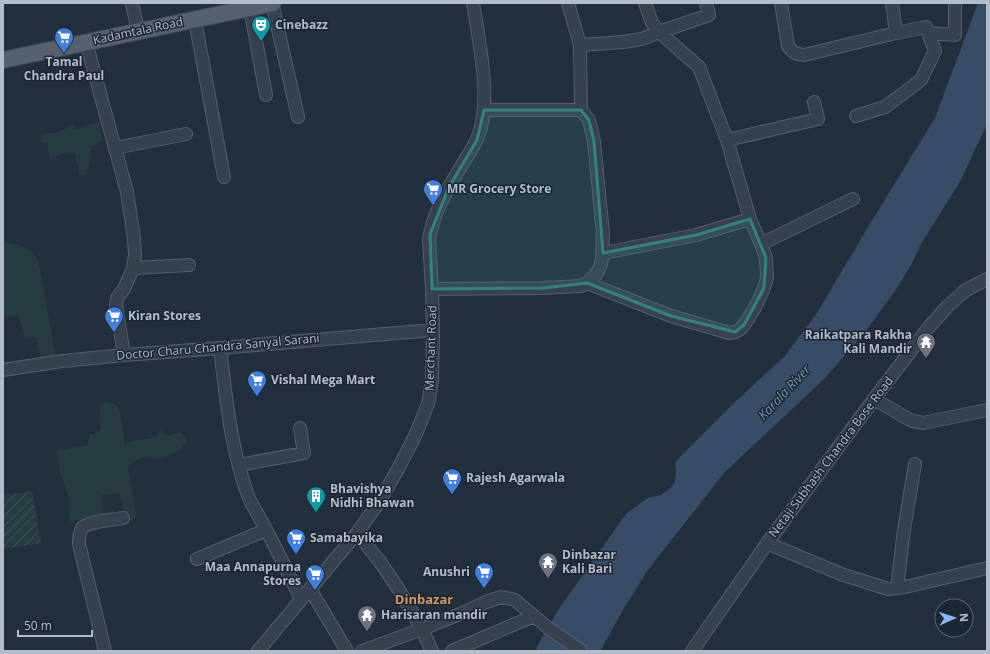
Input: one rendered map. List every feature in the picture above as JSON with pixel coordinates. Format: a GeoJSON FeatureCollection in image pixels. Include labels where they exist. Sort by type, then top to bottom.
{"type":"FeatureCollection","features":[{"type":"Feature","properties":{"kind":"main road","name":"Kadamtala Road"},"geometry":{"type":"LineString","coordinates":[[3,60],[269,3]]}},
{"type":"Feature","properties":{"kind":"street"},"geometry":{"type":"LineString","coordinates":[[132,3],[138,31]]}},
{"type":"Feature","properties":{"kind":"street"},"geometry":{"type":"LineString","coordinates":[[269,3],[298,117]]}},
{"type":"Feature","properties":{"kind":"street","name":"Merchant Road"},"geometry":{"type":"LineString","coordinates":[[258,651],[357,534],[379,502],[398,469],[415,436],[426,409],[432,381],[433,330],[429,241],[430,234],[436,213],[449,187],[477,140],[481,129],[484,110],[485,98],[482,68],[473,3]]}},
{"type":"Feature","properties":{"kind":"street"},"geometry":{"type":"LineString","coordinates":[[432,289],[543,288],[581,286],[595,276],[600,267],[603,253],[603,234],[594,141],[589,120],[581,110],[580,46],[568,3]]}},
{"type":"Feature","properties":{"kind":"street"},"geometry":{"type":"LineString","coordinates":[[587,283],[671,316],[729,333],[739,330],[744,325],[756,306],[764,288],[767,269],[766,258],[750,219],[727,140],[700,67],[659,32],[652,23],[645,3]]}},
{"type":"Feature","properties":{"kind":"street"},"geometry":{"type":"LineString","coordinates":[[580,46],[642,39],[709,15],[706,3]]}},
{"type":"Feature","properties":{"kind":"street"},"geometry":{"type":"LineString","coordinates":[[781,3],[788,46],[792,51],[800,55],[926,27],[935,51],[921,80],[885,107],[856,116]]}},
{"type":"Feature","properties":{"kind":"street"},"geometry":{"type":"LineString","coordinates":[[892,3],[896,34]]}},
{"type":"Feature","properties":{"kind":"street"},"geometry":{"type":"LineString","coordinates":[[928,33],[954,35],[954,3]]}},
{"type":"Feature","properties":{"kind":"street"},"geometry":{"type":"LineString","coordinates":[[250,8],[266,95]]}},
{"type":"Feature","properties":{"kind":"street"},"geometry":{"type":"LineString","coordinates":[[195,20],[224,177]]}},
{"type":"Feature","properties":{"kind":"street"},"geometry":{"type":"LineString","coordinates":[[86,42],[126,192],[135,255],[133,268],[124,288],[117,298],[116,306],[124,355]]}},
{"type":"Feature","properties":{"kind":"street"},"geometry":{"type":"LineString","coordinates":[[727,140],[818,119],[814,102]]}},
{"type":"Feature","properties":{"kind":"street"},"geometry":{"type":"LineString","coordinates":[[484,110],[581,110]]}},
{"type":"Feature","properties":{"kind":"street"},"geometry":{"type":"LineString","coordinates":[[115,148],[186,134]]}},
{"type":"Feature","properties":{"kind":"street"},"geometry":{"type":"LineString","coordinates":[[761,244],[853,199]]}},
{"type":"Feature","properties":{"kind":"street"},"geometry":{"type":"LineString","coordinates":[[603,253],[696,235],[750,219]]}},
{"type":"Feature","properties":{"kind":"street"},"geometry":{"type":"LineString","coordinates":[[133,268],[189,265]]}},
{"type":"Feature","properties":{"kind":"street","name":"Netaji Subhash Chandra Bose Road"},"geometry":{"type":"LineString","coordinates":[[699,647],[771,544],[857,428],[929,327],[947,307],[968,289],[987,279]]}},
{"type":"Feature","properties":{"kind":"street","name":"Netaji Subhash Chandra Bose Road"},"geometry":{"type":"LineString","coordinates":[[877,400],[933,330],[970,292],[987,284]]}},
{"type":"Feature","properties":{"kind":"street","name":"Doctor Charu Chandra Sanyal Sarani"},"geometry":{"type":"LineString","coordinates":[[3,370],[62,361],[124,355],[433,330]]}},
{"type":"Feature","properties":{"kind":"street"},"geometry":{"type":"LineString","coordinates":[[220,348],[232,437],[239,465],[250,499],[301,599]]}},
{"type":"Feature","properties":{"kind":"street"},"geometry":{"type":"LineString","coordinates":[[877,400],[912,421],[923,423],[987,410]]}},
{"type":"Feature","properties":{"kind":"street"},"geometry":{"type":"LineString","coordinates":[[239,465],[304,453],[300,428]]}},
{"type":"Feature","properties":{"kind":"street"},"geometry":{"type":"LineString","coordinates":[[897,588],[915,464]]}},
{"type":"Feature","properties":{"kind":"street"},"geometry":{"type":"LineString","coordinates":[[104,651],[79,544],[79,536],[82,529],[92,523],[123,518]]}},
{"type":"Feature","properties":{"kind":"street"},"geometry":{"type":"LineString","coordinates":[[196,559],[266,530]]}},
{"type":"Feature","properties":{"kind":"street"},"geometry":{"type":"LineString","coordinates":[[357,534],[382,563],[422,629],[432,651]]}},
{"type":"Feature","properties":{"kind":"street"},"geometry":{"type":"LineString","coordinates":[[771,544],[841,574],[888,589],[905,587],[987,568]]}},
{"type":"Feature","properties":{"kind":"street"},"geometry":{"type":"LineString","coordinates":[[310,589],[347,651]]}},
{"type":"Feature","properties":{"kind":"street"},"geometry":{"type":"LineString","coordinates":[[362,651],[422,629],[501,597],[514,600],[547,627],[581,651]]}},
{"type":"Feature","properties":{"kind":"street"},"geometry":{"type":"LineString","coordinates":[[452,651],[534,616]]}},
{"type":"Feature","properties":{"kind":"highlighted area"},"geometry":{"type":"Polygon","coordinates":[[[484,110],[581,110],[589,120],[594,141],[603,253],[696,235],[750,219],[766,258],[764,288],[744,325],[735,332],[671,316],[587,283],[543,288],[432,289],[430,234],[449,187],[477,140],[484,110]]]}},
{"type":"Feature","properties":{"kind":"green space"},"geometry":{"type":"Polygon","coordinates":[[[97,122],[100,123],[102,140],[98,144],[90,147],[91,155],[86,175],[80,175],[75,154],[64,153],[54,159],[50,159],[47,143],[40,141],[41,136],[56,133],[71,125],[74,125],[77,129],[79,129],[97,122]]]}},
{"type":"Feature","properties":{"kind":"green space"},"geometry":{"type":"Polygon","coordinates":[[[3,242],[16,244],[29,250],[37,259],[56,358],[41,359],[36,337],[25,338],[18,315],[3,317],[3,242]]]}},
{"type":"Feature","properties":{"kind":"green space"},"geometry":{"type":"Polygon","coordinates":[[[105,402],[115,404],[119,409],[125,445],[129,442],[157,437],[159,431],[162,431],[168,436],[180,432],[185,436],[187,442],[182,448],[168,456],[160,458],[142,458],[132,462],[129,466],[128,468],[136,514],[135,519],[129,520],[127,517],[119,493],[102,495],[104,515],[71,522],[69,499],[58,464],[56,450],[87,446],[90,435],[101,430],[99,414],[100,405],[105,402]]]}},
{"type":"Feature","properties":{"kind":"green space"},"geometry":{"type":"Polygon","coordinates":[[[32,491],[41,543],[3,549],[3,496],[32,491]]]}},
{"type":"Feature","properties":{"kind":"water","name":"Karala River"},"geometry":{"type":"Polygon","coordinates":[[[978,3],[987,3],[987,124],[960,182],[922,242],[911,265],[895,291],[863,335],[822,381],[725,472],[647,571],[600,651],[536,651],[558,610],[626,514],[648,498],[661,495],[671,488],[675,481],[675,462],[737,400],[784,357],[817,313],[935,118],[978,3]]]}},
{"type":"Feature","properties":{"kind":"place","name":"Cinebazz"},"geometry":{"type":"Point","coordinates":[261,42]}},
{"type":"Feature","properties":{"kind":"place","name":"Tamal Chandra Paul"},"geometry":{"type":"Point","coordinates":[64,54]}},
{"type":"Feature","properties":{"kind":"place","name":"MR Grocery Store"},"geometry":{"type":"Point","coordinates":[433,206]}},
{"type":"Feature","properties":{"kind":"place","name":"Kiran Stores"},"geometry":{"type":"Point","coordinates":[114,333]}},
{"type":"Feature","properties":{"kind":"place","name":"Raikatpara Rakha Kali Mandir"},"geometry":{"type":"Point","coordinates":[926,359]}},
{"type":"Feature","properties":{"kind":"place","name":"Vishal Mega Mart"},"geometry":{"type":"Point","coordinates":[257,397]}},
{"type":"Feature","properties":{"kind":"place","name":"Rajesh Agarwala"},"geometry":{"type":"Point","coordinates":[452,495]}},
{"type":"Feature","properties":{"kind":"place","name":"Bhavishya Nidhi Bhawan"},"geometry":{"type":"Point","coordinates":[316,513]}},
{"type":"Feature","properties":{"kind":"place","name":"Samabayika"},"geometry":{"type":"Point","coordinates":[296,555]}},
{"type":"Feature","properties":{"kind":"place","name":"Dinbazar Kali Bari"},"geometry":{"type":"Point","coordinates":[548,579]}},
{"type":"Feature","properties":{"kind":"place","name":"Anushri"},"geometry":{"type":"Point","coordinates":[484,589]}},
{"type":"Feature","properties":{"kind":"place","name":"Maa Annapurna Stores"},"geometry":{"type":"Point","coordinates":[315,591]}},
{"type":"Feature","properties":{"kind":"place","name":"Harisaran mandir"},"geometry":{"type":"Point","coordinates":[367,632]}},
{"type":"Feature","properties":{"kind":"district","name":"Dinbazar"},"geometry":{"type":"Point","coordinates":[424,599]}}]}
